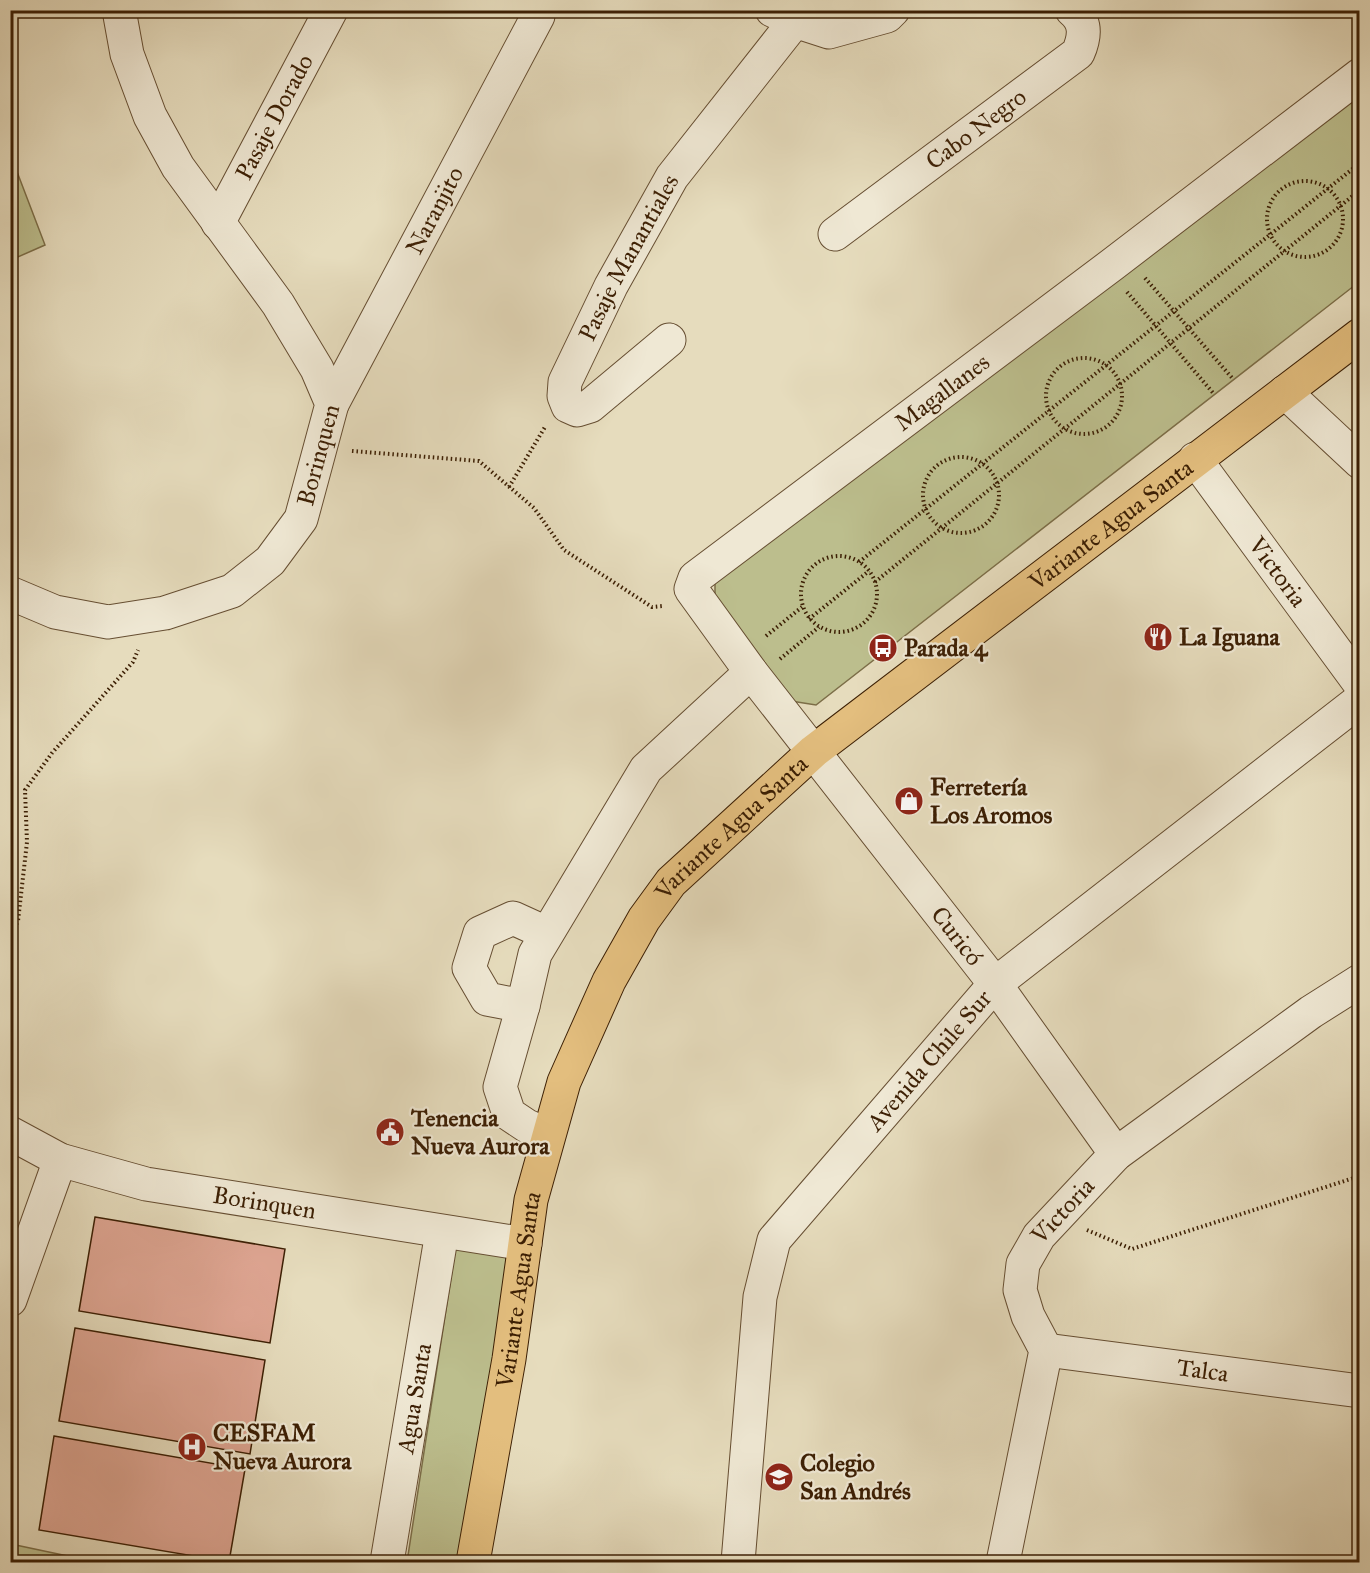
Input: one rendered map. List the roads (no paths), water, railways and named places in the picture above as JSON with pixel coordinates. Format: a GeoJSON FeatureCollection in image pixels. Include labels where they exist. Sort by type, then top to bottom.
{"type":"FeatureCollection","features":[{"type":"Feature","properties":{"kind":"main road","name":"Variante Agua Santa"},"geometry":{"type":"LineString","coordinates":[[473,1563],[509,1359],[531,1200],[548,1135],[564,1082],[572,1064],[609,981],[644,919],[671,882],[814,751],[1359,335]]}},
{"type":"Feature","properties":{"kind":"street","name":"Borinquen"},"geometry":{"type":"LineString","coordinates":[[10,593],[55,612],[108,622],[165,613],[232,591],[270,561],[301,519],[332,404],[317,369],[278,304],[178,167],[150,117],[127,54],[119,10]]}},
{"type":"Feature","properties":{"kind":"street","name":"Pasaje Dorado"},"geometry":{"type":"LineString","coordinates":[[218,223],[332,10]]}},
{"type":"Feature","properties":{"kind":"street"},"geometry":{"type":"LineString","coordinates":[[784,16],[829,32],[887,16],[893,10]]}},
{"type":"Feature","properties":{"kind":"street","name":"Cabo Negro"},"geometry":{"type":"LineString","coordinates":[[835,234],[1078,53],[1084,34],[1083,24],[1072,10]]}},
{"type":"Feature","properties":{"kind":"street","name":"Naranjito"},"geometry":{"type":"LineString","coordinates":[[332,404],[538,16]]}},
{"type":"Feature","properties":{"kind":"street","name":"Pasaje Manantiales"},"geometry":{"type":"LineString","coordinates":[[669,340],[590,406],[577,410],[568,406],[564,396],[565,382],[611,286],[672,177],[784,16]]}},
{"type":"Feature","properties":{"kind":"street","name":"Magallanes"},"geometry":{"type":"LineString","coordinates":[[814,751],[702,605],[691,589],[695,578],[1359,75]]}},
{"type":"Feature","properties":{"kind":"street"},"geometry":{"type":"LineString","coordinates":[[1285,392],[1359,462]]}},
{"type":"Feature","properties":{"kind":"street","name":"Victoria"},"geometry":{"type":"LineString","coordinates":[[1195,459],[1359,684]]}},
{"type":"Feature","properties":{"kind":"street"},"geometry":{"type":"LineString","coordinates":[[548,1135],[527,1126],[509,1114],[500,1086],[535,954],[646,769],[749,669]]}},
{"type":"Feature","properties":{"kind":"street","name":"Avenida Chile Sur"},"geometry":{"type":"LineString","coordinates":[[738,1563],[760,1297],[774,1240],[995,984],[1359,700]]}},
{"type":"Feature","properties":{"kind":"street","name":"Curicó"},"geometry":{"type":"LineString","coordinates":[[814,751],[995,984],[1116,1154]]}},
{"type":"Feature","properties":{"kind":"street"},"geometry":{"type":"LineString","coordinates":[[523,1006],[487,999],[469,968],[477,942],[480,933],[513,918],[546,933]]}},
{"type":"Feature","properties":{"kind":"street","name":"Victoria"},"geometry":{"type":"LineString","coordinates":[[1046,1350],[1028,1316],[1020,1290],[1023,1264],[1040,1236],[1116,1154],[1311,1012],[1359,981]]}},
{"type":"Feature","properties":{"kind":"street","name":"Borinquen"},"geometry":{"type":"LineString","coordinates":[[10,1133],[60,1160],[146,1184],[525,1244]]}},
{"type":"Feature","properties":{"kind":"street"},"geometry":{"type":"LineString","coordinates":[[10,1300],[60,1160]]}},
{"type":"Feature","properties":{"kind":"street","name":"Agua Santa"},"geometry":{"type":"LineString","coordinates":[[387,1563],[442,1232]]}},
{"type":"Feature","properties":{"kind":"street"},"geometry":{"type":"LineString","coordinates":[[1003,1563],[1046,1350]]}},
{"type":"Feature","properties":{"kind":"street","name":"Talca"},"geometry":{"type":"LineString","coordinates":[[1046,1350],[1359,1391]]}},
{"type":"Feature","properties":{"kind":"place","name":"La Iguana"},"geometry":{"type":"Point","coordinates":[1158,637]}},
{"type":"Feature","properties":{"kind":"place","name":"Parada 4"},"geometry":{"type":"Point","coordinates":[883,648]}},
{"type":"Feature","properties":{"kind":"place","name":"Ferretería Los Aromos"},"geometry":{"type":"Point","coordinates":[909,801]}},
{"type":"Feature","properties":{"kind":"place","name":"Tenencia Nueva Aurora"},"geometry":{"type":"Point","coordinates":[390,1132]}},
{"type":"Feature","properties":{"kind":"place","name":"CESFAM Nueva Aurora"},"geometry":{"type":"Point","coordinates":[192,1447]}},
{"type":"Feature","properties":{"kind":"place","name":"Colegio San Andrés"},"geometry":{"type":"Point","coordinates":[779,1477]}}]}
